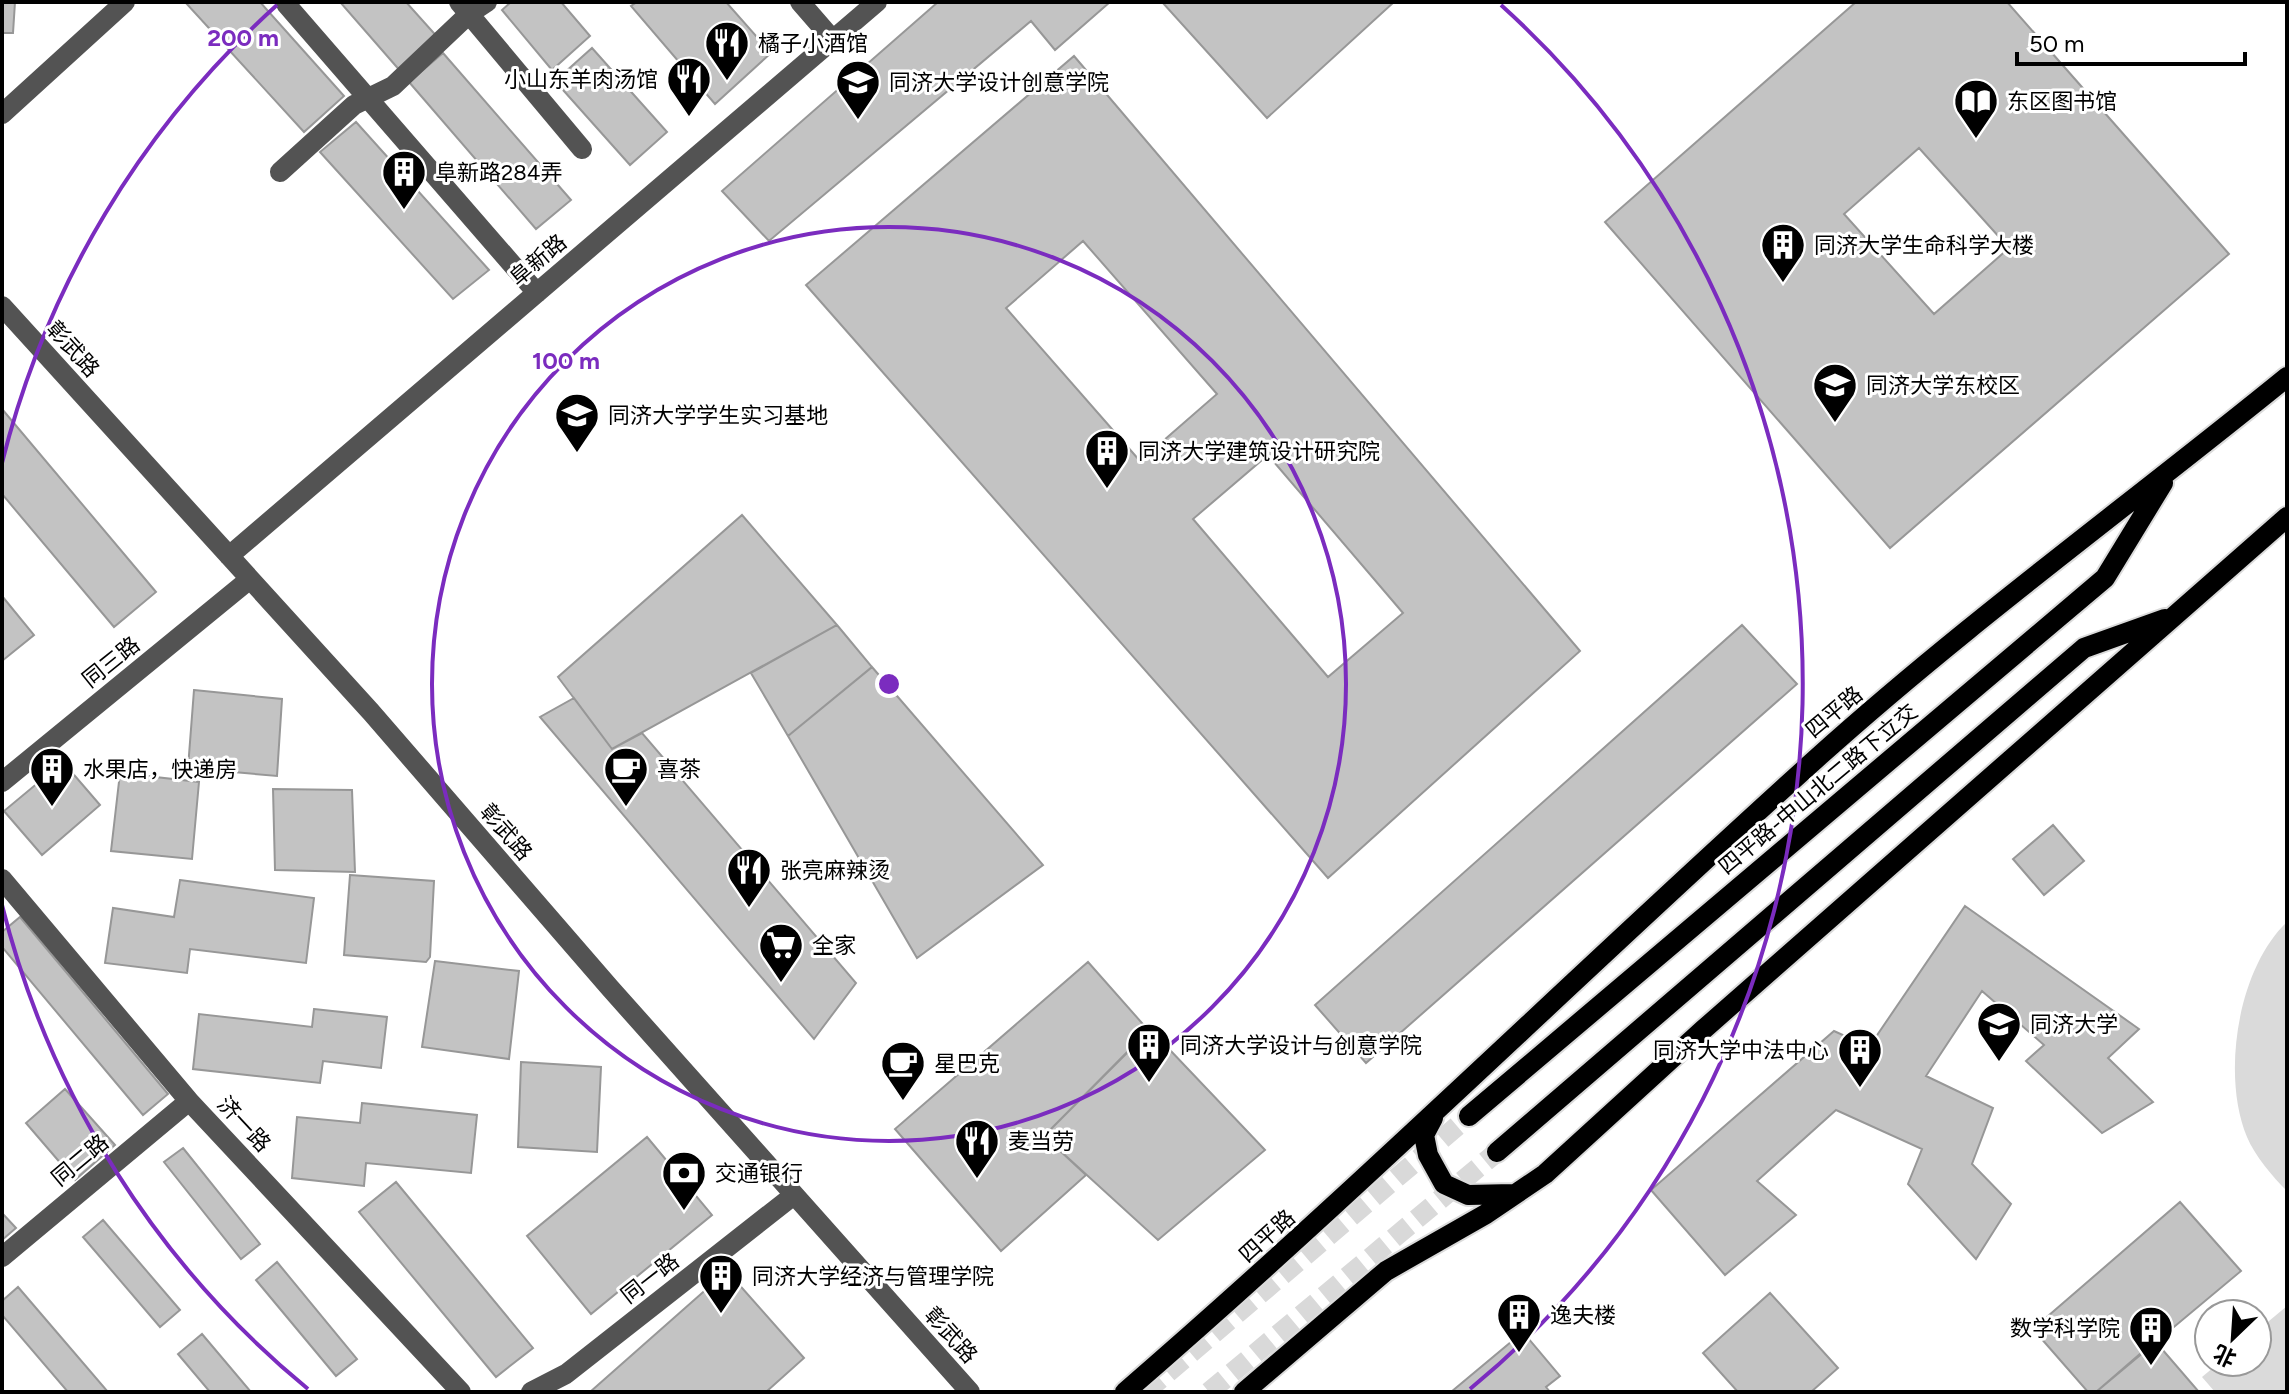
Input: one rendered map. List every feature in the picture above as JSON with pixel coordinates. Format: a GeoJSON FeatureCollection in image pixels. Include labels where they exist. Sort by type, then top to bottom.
{"type":"FeatureCollection","features":[{"type":"Feature","properties":{"kind":"main road","name":"四平路"},"geometry":{"type":"LineString","coordinates":[[1125,1392],[1303,1237],[1820,755],[2009,597],[2287,377]]}},
{"type":"Feature","properties":{"kind":"main road","name":"四平路-中山北二路下立交"},"geometry":{"type":"LineString","coordinates":[[1469,1116],[2105,578],[2169,473]]}},
{"type":"Feature","properties":{"kind":"main road"},"geometry":{"type":"LineString","coordinates":[[1244,1392],[1386,1271],[1518,1194],[1545,1174],[2287,517]]}},
{"type":"Feature","properties":{"kind":"main road"},"geometry":{"type":"LineString","coordinates":[[1497,1152],[2084,648],[2175,615]]}},
{"type":"Feature","properties":{"kind":"main road"},"geometry":{"type":"LineString","coordinates":[[1436,1111],[1424,1135],[1434,1169],[1444,1184],[1468,1195],[1518,1194]]}},
{"type":"Feature","properties":{"kind":"street"},"geometry":{"type":"LineString","coordinates":[[2,114],[125,2]]}},
{"type":"Feature","properties":{"kind":"street"},"geometry":{"type":"LineString","coordinates":[[280,172],[354,105],[393,86],[464,8],[487,2]]}},
{"type":"Feature","properties":{"kind":"street"},"geometry":{"type":"LineString","coordinates":[[800,2],[833,40]]}},
{"type":"Feature","properties":{"kind":"street","name":"阜新路"},"geometry":{"type":"LineString","coordinates":[[229,556],[877,2]]}},
{"type":"Feature","properties":{"kind":"street"},"geometry":{"type":"LineString","coordinates":[[286,4],[537,293]]}},
{"type":"Feature","properties":{"kind":"street"},"geometry":{"type":"LineString","coordinates":[[464,8],[582,149]]}},
{"type":"Feature","properties":{"kind":"street","name":"彰武路"},"geometry":{"type":"LineString","coordinates":[[2,306],[250,579],[970,1392]]}},
{"type":"Feature","properties":{"kind":"street","name":"同三路"},"geometry":{"type":"LineString","coordinates":[[2,782],[250,579]]}},
{"type":"Feature","properties":{"kind":"street","name":"济一路"},"geometry":{"type":"LineString","coordinates":[[2,879],[189,1101],[461,1392]]}},
{"type":"Feature","properties":{"kind":"street","name":"同二路"},"geometry":{"type":"LineString","coordinates":[[2,1257],[189,1101]]}},
{"type":"Feature","properties":{"kind":"street","name":"同一路"},"geometry":{"type":"LineString","coordinates":[[531,1392],[566,1374],[794,1195]]}},
{"type":"Feature","properties":{"kind":"shaded area"},"geometry":{"type":"Polygon","coordinates":[[[2287,922],[2287,1191],[2264,1166],[2247,1137],[2239,1112],[2235,1054],[2246,994],[2256,966],[2287,922]]]}},
{"type":"Feature","properties":{"kind":"shaded area"},"geometry":{"type":"Polygon","coordinates":[[[2287,1306],[2287,1392],[2215,1392],[2203,1378],[2273,1378],[2273,1318],[2287,1306]]]}},
{"type":"Feature","properties":{"kind":"building"},"geometry":{"type":"Polygon","coordinates":[[[2,2],[15,2],[13,33],[2,33],[2,2]]]}},
{"type":"Feature","properties":{"kind":"building"},"geometry":{"type":"Polygon","coordinates":[[[185,2],[260,2],[344,96],[304,132],[185,2]]]}},
{"type":"Feature","properties":{"kind":"building"},"geometry":{"type":"Polygon","coordinates":[[[340,2],[406,2],[440,40],[402,73],[340,2]]]}},
{"type":"Feature","properties":{"kind":"building"},"geometry":{"type":"Polygon","coordinates":[[[511,2],[561,2],[590,36],[552,70],[502,10],[511,2]]]}},
{"type":"Feature","properties":{"kind":"building"},"geometry":{"type":"Polygon","coordinates":[[[637,2],[726,2],[771,53],[715,104],[631,6],[637,2]]]}},
{"type":"Feature","properties":{"kind":"building","name":"同济大学设计创意学院"},"geometry":{"type":"Polygon","coordinates":[[[938,2],[1110,2],[1055,50],[1031,21],[769,241],[722,191],[938,2]]]}},
{"type":"Feature","properties":{"kind":"building"},"geometry":{"type":"Polygon","coordinates":[[[1162,2],[1394,2],[1267,118],[1162,2]]]}},
{"type":"Feature","properties":{"kind":"building","name":"同济大学生命科学大楼"},"geometry":{"type":"Polygon","coordinates":[[[1856,2],[2007,2],[2229,254],[1890,548],[1605,222],[1856,2]],[[1919,148],[1844,214],[1934,314],[2009,248],[1919,148]]]}},
{"type":"Feature","properties":{"kind":"building"},"geometry":{"type":"Polygon","coordinates":[[[592,48],[667,132],[630,165],[555,81],[592,48]]]}},
{"type":"Feature","properties":{"kind":"building","name":"阜新路284弄"},"geometry":{"type":"Polygon","coordinates":[[[443,53],[571,200],[536,229],[409,82],[443,53]]]}},
{"type":"Feature","properties":{"kind":"building","name":"同济大学建筑设计研究院"},"geometry":{"type":"Polygon","coordinates":[[[1074,56],[1580,651],[1328,878],[806,285],[1074,56]],[[1083,241],[1006,308],[1140,461],[1217,394],[1083,241]],[[1268,455],[1193,519],[1328,677],[1403,613],[1268,455]]]}},
{"type":"Feature","properties":{"kind":"building","name":"阜新路284弄"},"geometry":{"type":"Polygon","coordinates":[[[356,122],[489,270],[453,299],[320,152],[356,122]]]}},
{"type":"Feature","properties":{"kind":"building"},"geometry":{"type":"Polygon","coordinates":[[[2,409],[156,592],[114,627],[2,494],[2,409]]]}},
{"type":"Feature","properties":{"kind":"building"},"geometry":{"type":"Polygon","coordinates":[[[742,515],[837,625],[612,749],[558,677],[742,515]]]}},
{"type":"Feature","properties":{"kind":"building"},"geometry":{"type":"Polygon","coordinates":[[[2,596],[34,635],[2,661],[2,596]]]}},
{"type":"Feature","properties":{"kind":"building"},"geometry":{"type":"Polygon","coordinates":[[[837,625],[872,667],[788,736],[751,673],[837,625]]]}},
{"type":"Feature","properties":{"kind":"building"},"geometry":{"type":"Polygon","coordinates":[[[1742,625],[1797,684],[1366,1063],[1315,1005],[1742,625]]]}},
{"type":"Feature","properties":{"kind":"building"},"geometry":{"type":"Polygon","coordinates":[[[872,667],[1043,865],[917,958],[788,736],[872,667]]]}},
{"type":"Feature","properties":{"kind":"building"},"geometry":{"type":"Polygon","coordinates":[[[194,690],[282,699],[277,776],[188,768],[194,690]]]}},
{"type":"Feature","properties":{"kind":"building"},"geometry":{"type":"Polygon","coordinates":[[[574,698],[612,749],[642,733],[856,983],[814,1039],[540,717],[574,698]]]}},
{"type":"Feature","properties":{"kind":"building","name":"水果店，快递房"},"geometry":{"type":"Polygon","coordinates":[[[63,762],[100,805],[42,855],[4,811],[63,762]]]}},
{"type":"Feature","properties":{"kind":"building"},"geometry":{"type":"Polygon","coordinates":[[[120,773],[199,782],[192,859],[111,851],[120,773]]]}},
{"type":"Feature","properties":{"kind":"building"},"geometry":{"type":"Polygon","coordinates":[[[273,789],[352,790],[355,872],[275,870],[273,789]]]}},
{"type":"Feature","properties":{"kind":"building"},"geometry":{"type":"Polygon","coordinates":[[[2053,825],[2084,861],[2044,895],[2013,859],[2053,825]]]}},
{"type":"Feature","properties":{"kind":"building"},"geometry":{"type":"Polygon","coordinates":[[[350,875],[434,881],[430,957],[426,962],[344,955],[350,875]]]}},
{"type":"Feature","properties":{"kind":"building"},"geometry":{"type":"Polygon","coordinates":[[[180,880],[314,898],[306,963],[190,949],[187,973],[105,963],[113,908],[174,917],[180,880]]]}},
{"type":"Feature","properties":{"kind":"building","name":"同济大学中法中心"},"geometry":{"type":"Polygon","coordinates":[[[1965,906],[2139,1029],[2108,1058],[2153,1102],[2102,1133],[2026,1061],[2044,1045],[1982,991],[1926,1076],[1993,1108],[1972,1164],[2011,1204],[1976,1259],[1908,1184],[1922,1149],[1836,1110],[1757,1181],[1796,1215],[1725,1275],[1651,1190],[1834,1031],[1869,1047],[1965,906]]]}},
{"type":"Feature","properties":{"kind":"building"},"geometry":{"type":"Polygon","coordinates":[[[20,917],[168,1094],[143,1115],[2,947],[2,932],[20,917]]]}},
{"type":"Feature","properties":{"kind":"building"},"geometry":{"type":"Polygon","coordinates":[[[435,961],[519,971],[509,1059],[422,1047],[435,961]]]}},
{"type":"Feature","properties":{"kind":"building"},"geometry":{"type":"Polygon","coordinates":[[[1088,962],[1149,1031],[1044,1136],[1086,1175],[1001,1251],[895,1129],[1088,962]]]}},
{"type":"Feature","properties":{"kind":"building"},"geometry":{"type":"Polygon","coordinates":[[[314,1009],[387,1017],[381,1068],[323,1061],[320,1083],[193,1069],[199,1014],[312,1027],[314,1009]]]}},
{"type":"Feature","properties":{"kind":"building","name":"同济大学设计与创意学院"},"geometry":{"type":"Polygon","coordinates":[[[1150,1029],[1265,1150],[1158,1240],[1044,1136],[1150,1029]]]}},
{"type":"Feature","properties":{"kind":"building"},"geometry":{"type":"Polygon","coordinates":[[[521,1062],[601,1067],[597,1152],[518,1147],[521,1062]]]}},
{"type":"Feature","properties":{"kind":"building"},"geometry":{"type":"Polygon","coordinates":[[[65,1089],[115,1145],[75,1180],[26,1123],[65,1089]]]}},
{"type":"Feature","properties":{"kind":"building"},"geometry":{"type":"Polygon","coordinates":[[[362,1103],[477,1115],[471,1173],[366,1163],[364,1186],[292,1178],[297,1117],[360,1123],[362,1103]]]}},
{"type":"Feature","properties":{"kind":"building"},"geometry":{"type":"Polygon","coordinates":[[[647,1137],[712,1215],[591,1314],[527,1236],[647,1137]]]}},
{"type":"Feature","properties":{"kind":"building"},"geometry":{"type":"Polygon","coordinates":[[[183,1148],[260,1244],[241,1259],[164,1162],[183,1148]]]}},
{"type":"Feature","properties":{"kind":"building"},"geometry":{"type":"Polygon","coordinates":[[[396,1182],[533,1348],[496,1377],[359,1212],[396,1182]]]}},
{"type":"Feature","properties":{"kind":"building"},"geometry":{"type":"Polygon","coordinates":[[[2180,1202],[2241,1271],[2209,1298],[2193,1298],[2193,1311],[2096,1392],[2088,1392],[2033,1329],[2180,1202]]]}},
{"type":"Feature","properties":{"kind":"building"},"geometry":{"type":"Polygon","coordinates":[[[2,1213],[16,1228],[2,1240],[2,1213]]]}},
{"type":"Feature","properties":{"kind":"building"},"geometry":{"type":"Polygon","coordinates":[[[103,1220],[180,1310],[160,1327],[83,1237],[103,1220]]]}},
{"type":"Feature","properties":{"kind":"building"},"geometry":{"type":"Polygon","coordinates":[[[277,1262],[357,1359],[336,1376],[256,1280],[277,1262]]]}},
{"type":"Feature","properties":{"kind":"building","name":"同济大学经济与管理学院"},"geometry":{"type":"Polygon","coordinates":[[[727,1271],[804,1358],[766,1392],[590,1392],[727,1271]]]}},
{"type":"Feature","properties":{"kind":"building"},"geometry":{"type":"Polygon","coordinates":[[[18,1287],[108,1392],[68,1392],[2,1315],[2,1301],[18,1287]]]}},
{"type":"Feature","properties":{"kind":"building"},"geometry":{"type":"Polygon","coordinates":[[[1770,1293],[1838,1368],[1811,1392],[1738,1392],[1703,1353],[1770,1293]]]}},
{"type":"Feature","properties":{"kind":"building","name":"逸夫楼"},"geometry":{"type":"Polygon","coordinates":[[[1523,1332],[1560,1376],[1546,1387],[1550,1392],[1451,1392],[1523,1332]]]}},
{"type":"Feature","properties":{"kind":"building"},"geometry":{"type":"Polygon","coordinates":[[[202,1334],[251,1392],[210,1392],[178,1354],[202,1334]]]}},
{"type":"Feature","properties":{"kind":"building","name":"数学科学院"},"geometry":{"type":"Polygon","coordinates":[[[2155,1341],[2199,1392],[2096,1392],[2155,1341]]]}},
{"type":"Feature","properties":{"kind":"tunnel"},"geometry":{"type":"LineString","coordinates":[[1145,1392],[1469,1116]]}},
{"type":"Feature","properties":{"kind":"tunnel"},"geometry":{"type":"LineString","coordinates":[[1209,1392],[1497,1152]]}},
{"type":"Feature","properties":{"kind":"place","name":"橘子小酒馆"},"geometry":{"type":"Point","coordinates":[727,82]}},
{"type":"Feature","properties":{"kind":"place","name":"小山东羊肉汤馆"},"geometry":{"type":"Point","coordinates":[689,118]}},
{"type":"Feature","properties":{"kind":"place","name":"同济大学设计创意学院"},"geometry":{"type":"Point","coordinates":[858,121]}},
{"type":"Feature","properties":{"kind":"place","name":"东区图书馆"},"geometry":{"type":"Point","coordinates":[1976,140]}},
{"type":"Feature","properties":{"kind":"place","name":"阜新路284弄"},"geometry":{"type":"Point","coordinates":[404,211]}},
{"type":"Feature","properties":{"kind":"place","name":"同济大学生命科学大楼"},"geometry":{"type":"Point","coordinates":[1783,284]}},
{"type":"Feature","properties":{"kind":"place","name":"同济大学东校区"},"geometry":{"type":"Point","coordinates":[1835,424]}},
{"type":"Feature","properties":{"kind":"place","name":"同济大学学生实习基地"},"geometry":{"type":"Point","coordinates":[577,454]}},
{"type":"Feature","properties":{"kind":"place","name":"同济大学建筑设计研究院"},"geometry":{"type":"Point","coordinates":[1107,490]}},
{"type":"Feature","properties":{"kind":"place","name":"水果店，快递房"},"geometry":{"type":"Point","coordinates":[52,808]}},
{"type":"Feature","properties":{"kind":"place","name":"喜茶"},"geometry":{"type":"Point","coordinates":[626,808]}},
{"type":"Feature","properties":{"kind":"place","name":"张亮麻辣烫"},"geometry":{"type":"Point","coordinates":[749,909]}},
{"type":"Feature","properties":{"kind":"place","name":"全家"},"geometry":{"type":"Point","coordinates":[781,984]}},
{"type":"Feature","properties":{"kind":"place","name":"同济大学"},"geometry":{"type":"Point","coordinates":[1999,1063]}},
{"type":"Feature","properties":{"kind":"place","name":"同济大学设计与创意学院"},"geometry":{"type":"Point","coordinates":[1149,1084]}},
{"type":"Feature","properties":{"kind":"place","name":"同济大学中法中心"},"geometry":{"type":"Point","coordinates":[1860,1089]}},
{"type":"Feature","properties":{"kind":"place","name":"星巴克"},"geometry":{"type":"Point","coordinates":[903,1102]}},
{"type":"Feature","properties":{"kind":"place","name":"麦当劳"},"geometry":{"type":"Point","coordinates":[977,1180]}},
{"type":"Feature","properties":{"kind":"place","name":"交通银行"},"geometry":{"type":"Point","coordinates":[684,1212]}},
{"type":"Feature","properties":{"kind":"place","name":"同济大学经济与管理学院"},"geometry":{"type":"Point","coordinates":[721,1315]}},
{"type":"Feature","properties":{"kind":"place","name":"逸夫楼"},"geometry":{"type":"Point","coordinates":[1519,1354]}},
{"type":"Feature","properties":{"kind":"place","name":"数学科学院"},"geometry":{"type":"Point","coordinates":[2151,1367]}}]}
